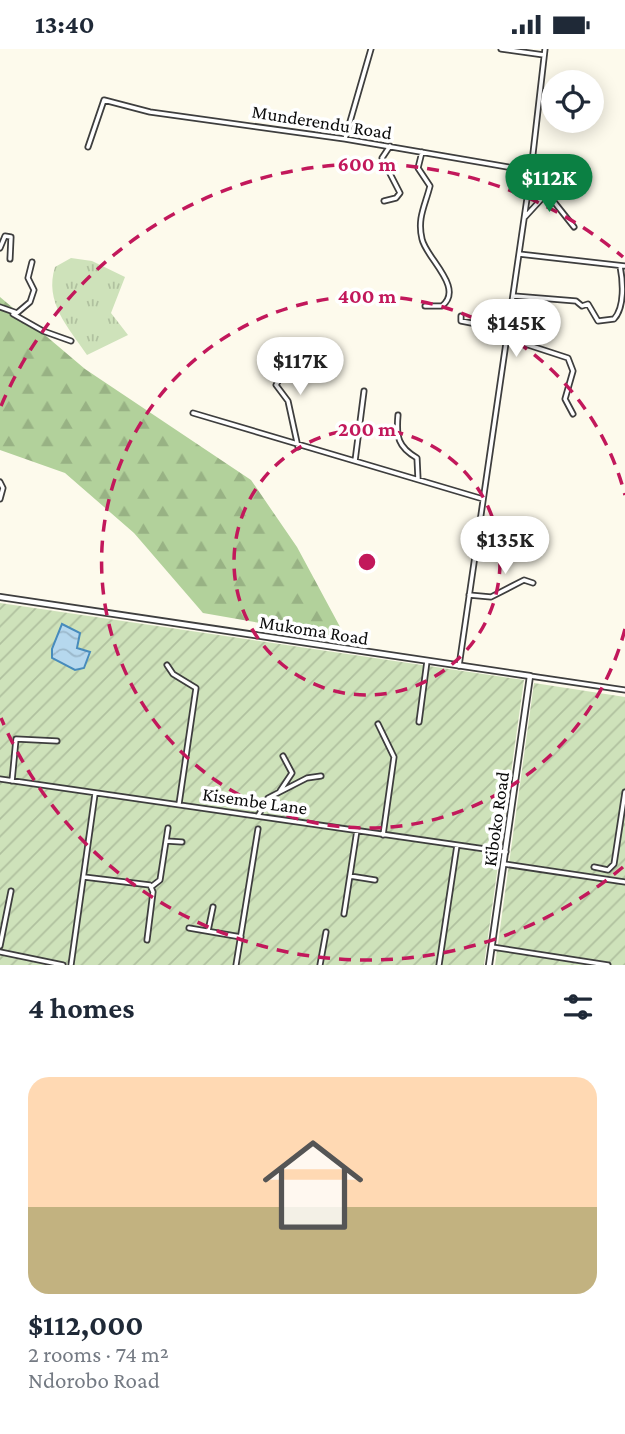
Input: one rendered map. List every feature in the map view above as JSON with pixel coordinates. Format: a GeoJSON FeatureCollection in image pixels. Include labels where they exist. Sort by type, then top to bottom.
{"type":"FeatureCollection","features":[{"type":"Feature","properties":{"kind":"street"},"geometry":{"type":"LineString","coordinates":[[345,139],[371,49]]}},
{"type":"Feature","properties":{"kind":"street"},"geometry":{"type":"LineString","coordinates":[[501,49],[544,55]]}},
{"type":"Feature","properties":{"kind":"street"},"geometry":{"type":"LineString","coordinates":[[459,666],[531,171],[545,49]]}},
{"type":"Feature","properties":{"kind":"street","name":"Munderendu Road"},"geometry":{"type":"LineString","coordinates":[[88,147],[104,100],[150,112],[345,139],[531,171]]}},
{"type":"Feature","properties":{"kind":"street"},"geometry":{"type":"LineString","coordinates":[[384,201],[396,198],[400,193],[382,158],[390,146]]}},
{"type":"Feature","properties":{"kind":"street"},"geometry":{"type":"LineString","coordinates":[[422,152],[418,168],[430,187],[420,212],[421,236],[425,249],[447,282],[449,293],[448,301],[442,306],[425,306]]}},
{"type":"Feature","properties":{"kind":"street"},"geometry":{"type":"LineString","coordinates":[[523,219],[547,193],[575,227]]}},
{"type":"Feature","properties":{"kind":"street"},"geometry":{"type":"LineString","coordinates":[[0,249],[5,236],[11,237],[10,258]]}},
{"type":"Feature","properties":{"kind":"street"},"geometry":{"type":"LineString","coordinates":[[513,296],[576,301],[583,306],[588,304],[598,321],[614,319],[619,314],[622,266],[519,254]]}},
{"type":"Feature","properties":{"kind":"street"},"geometry":{"type":"LineString","coordinates":[[11,313],[22,311],[33,296],[33,287],[28,278],[32,262]]}},
{"type":"Feature","properties":{"kind":"street"},"geometry":{"type":"LineString","coordinates":[[0,307],[43,331],[71,341]]}},
{"type":"Feature","properties":{"kind":"street"},"geometry":{"type":"LineString","coordinates":[[461,316],[461,321],[492,327],[509,326]]}},
{"type":"Feature","properties":{"kind":"street"},"geometry":{"type":"LineString","coordinates":[[507,338],[568,358],[573,371],[565,399],[573,414]]}},
{"type":"Feature","properties":{"kind":"street"},"geometry":{"type":"LineString","coordinates":[[298,447],[288,401],[276,385],[299,349]]}},
{"type":"Feature","properties":{"kind":"street"},"geometry":{"type":"LineString","coordinates":[[355,461],[364,391]]}},
{"type":"Feature","properties":{"kind":"street"},"geometry":{"type":"LineString","coordinates":[[193,413],[298,447],[483,499]]}},
{"type":"Feature","properties":{"kind":"street"},"geometry":{"type":"LineString","coordinates":[[398,415],[398,442],[403,449],[417,458],[418,479]]}},
{"type":"Feature","properties":{"kind":"street"},"geometry":{"type":"LineString","coordinates":[[0,482],[3,488],[0,499]]}},
{"type":"Feature","properties":{"kind":"street"},"geometry":{"type":"LineString","coordinates":[[469,595],[491,597],[524,580],[533,583]]}},
{"type":"Feature","properties":{"kind":"street","name":"Mukoma Road"},"geometry":{"type":"LineString","coordinates":[[0,597],[625,689]]}},
{"type":"Feature","properties":{"kind":"street"},"geometry":{"type":"LineString","coordinates":[[419,722],[427,661]]}},
{"type":"Feature","properties":{"kind":"street"},"geometry":{"type":"LineString","coordinates":[[167,665],[173,674],[196,688],[179,804]]}},
{"type":"Feature","properties":{"kind":"street","name":"Kiboko Road"},"geometry":{"type":"LineString","coordinates":[[489,965],[530,676]]}},
{"type":"Feature","properties":{"kind":"street"},"geometry":{"type":"LineString","coordinates":[[378,724],[394,757],[383,835]]}},
{"type":"Feature","properties":{"kind":"street"},"geometry":{"type":"LineString","coordinates":[[12,781],[17,738],[57,741]]}},
{"type":"Feature","properties":{"kind":"street"},"geometry":{"type":"LineString","coordinates":[[279,792],[292,773],[283,756]]}},
{"type":"Feature","properties":{"kind":"street"},"geometry":{"type":"LineString","coordinates":[[258,816],[267,799],[307,778],[321,776]]}},
{"type":"Feature","properties":{"kind":"street","name":"Kisembe Lane"},"geometry":{"type":"LineString","coordinates":[[0,779],[506,852]]}},
{"type":"Feature","properties":{"kind":"street"},"geometry":{"type":"LineString","coordinates":[[594,867],[608,870],[614,864],[625,792]]}},
{"type":"Feature","properties":{"kind":"street"},"geometry":{"type":"LineString","coordinates":[[71,965],[95,794]]}},
{"type":"Feature","properties":{"kind":"street"},"geometry":{"type":"LineString","coordinates":[[147,940],[151,887],[160,880],[168,828]]}},
{"type":"Feature","properties":{"kind":"street"},"geometry":{"type":"LineString","coordinates":[[236,965],[258,829]]}},
{"type":"Feature","properties":{"kind":"street"},"geometry":{"type":"LineString","coordinates":[[344,914],[358,830]]}},
{"type":"Feature","properties":{"kind":"street"},"geometry":{"type":"LineString","coordinates":[[166,841],[182,842]]}},
{"type":"Feature","properties":{"kind":"street"},"geometry":{"type":"LineString","coordinates":[[439,965],[457,845]]}},
{"type":"Feature","properties":{"kind":"street"},"geometry":{"type":"LineString","coordinates":[[504,865],[625,882]]}},
{"type":"Feature","properties":{"kind":"street"},"geometry":{"type":"LineString","coordinates":[[350,876],[375,880]]}},
{"type":"Feature","properties":{"kind":"street"},"geometry":{"type":"LineString","coordinates":[[84,877],[145,883],[151,887]]}},
{"type":"Feature","properties":{"kind":"street"},"geometry":{"type":"LineString","coordinates":[[0,946],[11,891]]}},
{"type":"Feature","properties":{"kind":"street"},"geometry":{"type":"LineString","coordinates":[[208,931],[213,907]]}},
{"type":"Feature","properties":{"kind":"street"},"geometry":{"type":"LineString","coordinates":[[189,928],[241,937]]}},
{"type":"Feature","properties":{"kind":"street"},"geometry":{"type":"LineString","coordinates":[[320,965],[326,932]]}},
{"type":"Feature","properties":{"kind":"street"},"geometry":{"type":"LineString","coordinates":[[492,947],[608,965]]}},
{"type":"Feature","properties":{"kind":"street"},"geometry":{"type":"LineString","coordinates":[[0,952],[36,962],[63,965]]}},
{"type":"Feature","properties":{"kind":"green space"},"geometry":{"type":"Polygon","coordinates":[[[71,258],[92,261],[125,277],[111,313],[128,335],[87,355],[60,314],[53,292],[55,267],[71,258]]]}},
{"type":"Feature","properties":{"kind":"green space"},"geometry":{"type":"Polygon","coordinates":[[[0,297],[85,369],[251,480],[297,547],[346,638],[203,613],[134,533],[65,473],[0,450],[0,297]]]}},
{"type":"Feature","properties":{"kind":"green space"},"geometry":{"type":"Polygon","coordinates":[[[0,603],[524,680],[484,965],[0,965],[0,603]]]}},
{"type":"Feature","properties":{"kind":"green space"},"geometry":{"type":"Polygon","coordinates":[[[534,683],[625,697],[625,965],[495,965],[534,683]]]}},
{"type":"Feature","properties":{"kind":"water"},"geometry":{"type":"Polygon","coordinates":[[[62,624],[80,633],[77,648],[90,652],[84,668],[75,670],[52,658],[52,649],[62,624]]]}}]}
